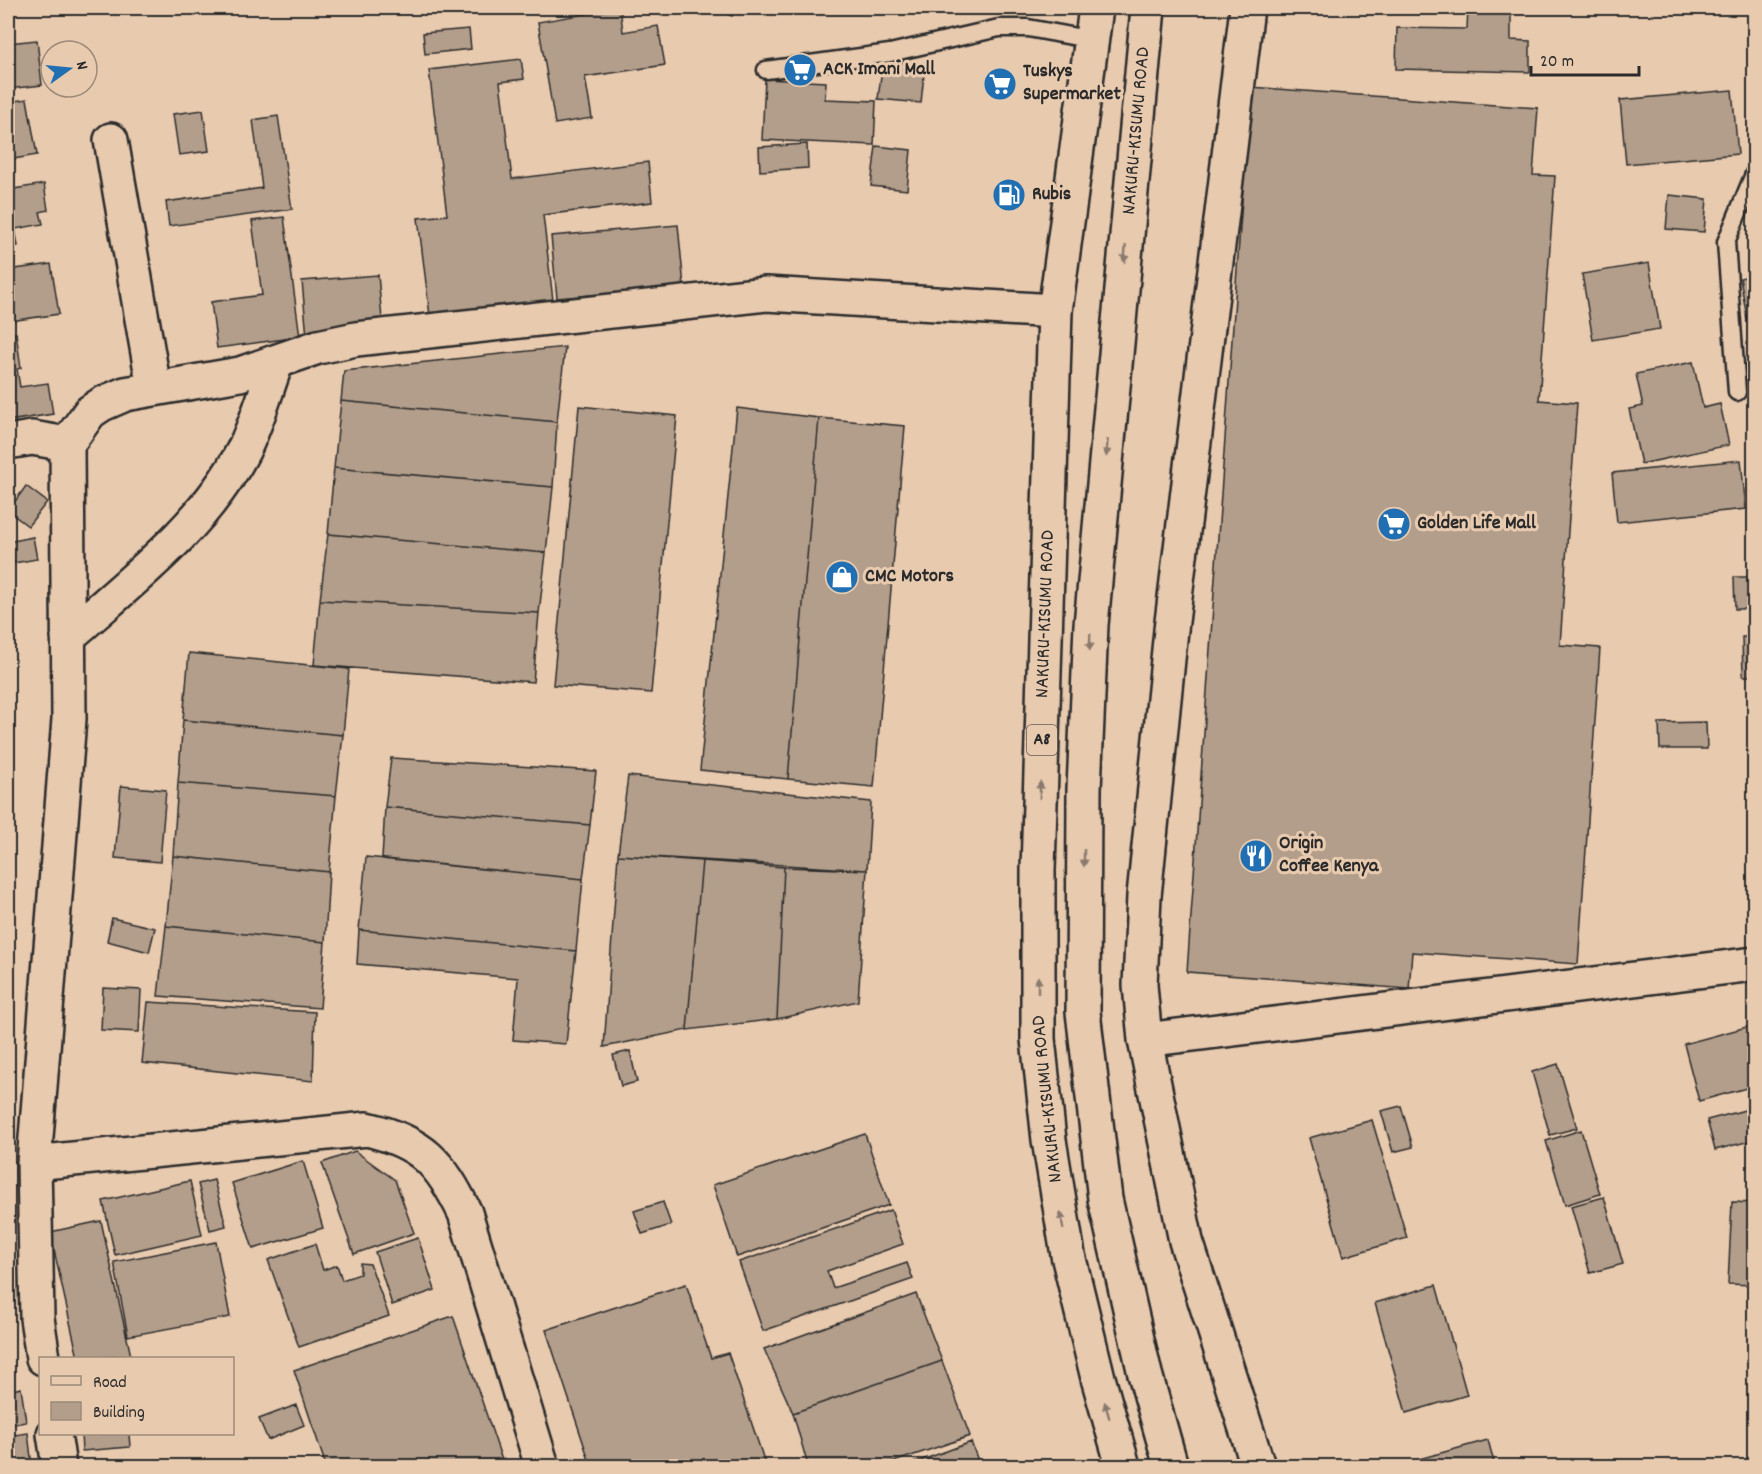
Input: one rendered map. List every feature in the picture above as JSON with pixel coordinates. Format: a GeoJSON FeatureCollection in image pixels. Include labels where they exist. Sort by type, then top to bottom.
{"type":"FeatureCollection","features":[{"type":"Feature","properties":{"kind":"main road","name":"NAKURU-KISUMU ROAD"},"geometry":{"type":"LineString","coordinates":[[1096,8],[1055,312],[1038,870],[1038,1039],[1049,1140],[1068,1255],[1098,1378],[1123,1467]]}},
{"type":"Feature","properties":{"kind":"main road","name":"NAKURU-KISUMU ROAD"},"geometry":{"type":"LineString","coordinates":[[1148,8],[1091,625],[1084,789],[1083,1012],[1105,1199],[1140,1353],[1171,1467]]}},
{"type":"Feature","properties":{"kind":"main road"},"geometry":{"type":"LineString","coordinates":[[1247,8],[1174,607],[1143,896],[1140,985],[1145,1040],[1186,1240],[1258,1467]]}},
{"type":"Feature","properties":{"kind":"main road"},"geometry":{"type":"LineString","coordinates":[[111,140],[154,388]]}},
{"type":"Feature","properties":{"kind":"main road"},"geometry":{"type":"LineString","coordinates":[[43,1357],[37,1318],[34,1163],[69,719],[67,444],[90,412],[125,394],[240,374],[318,347],[356,339],[766,294],[1055,312]]}},
{"type":"Feature","properties":{"kind":"main road"},"geometry":{"type":"LineString","coordinates":[[68,637],[173,540],[211,501],[243,451],[277,361]]}},
{"type":"Feature","properties":{"kind":"main road"},"geometry":{"type":"LineString","coordinates":[[8,442],[32,438],[67,444]]}},
{"type":"Feature","properties":{"kind":"main road"},"geometry":{"type":"LineString","coordinates":[[1145,1040],[1755,964]]}},
{"type":"Feature","properties":{"kind":"main road"},"geometry":{"type":"LineString","coordinates":[[34,1163],[367,1129],[395,1136],[428,1155],[448,1180],[465,1213],[542,1467]]}},
{"type":"Feature","properties":{"kind":"main road"},"geometry":{"type":"LineString","coordinates":[[54,1435],[59,1467]]}},
{"type":"Feature","properties":{"kind":"lane"},"geometry":{"type":"LineString","coordinates":[[765,70],[890,53],[999,28],[1028,28],[1093,40]]}},
{"type":"Feature","properties":{"kind":"lane"},"geometry":{"type":"LineString","coordinates":[[1737,392],[1726,242],[1755,174]]}},
{"type":"Feature","properties":{"kind":"building"},"geometry":{"type":"Polygon","coordinates":[[[620,8],[623,32],[658,26],[665,65],[585,77],[592,118],[555,124],[538,22],[620,8]]]}},
{"type":"Feature","properties":{"kind":"building"},"geometry":{"type":"Polygon","coordinates":[[[714,8],[735,8],[735,9],[732,16],[714,8]]]}},
{"type":"Feature","properties":{"kind":"building"},"geometry":{"type":"Polygon","coordinates":[[[1468,8],[1511,8],[1511,40],[1530,41],[1530,72],[1396,69],[1397,28],[1467,29],[1468,8]]]}},
{"type":"Feature","properties":{"kind":"building"},"geometry":{"type":"Polygon","coordinates":[[[469,29],[471,49],[425,54],[423,33],[469,29]]]}},
{"type":"Feature","properties":{"kind":"building"},"geometry":{"type":"Polygon","coordinates":[[[37,40],[39,85],[8,89],[8,43],[37,40]]]}},
{"type":"Feature","properties":{"kind":"building"},"geometry":{"type":"Polygon","coordinates":[[[521,59],[524,79],[500,82],[512,179],[648,162],[652,202],[543,215],[554,309],[431,324],[418,218],[447,215],[429,70],[521,59]]]}},
{"type":"Feature","properties":{"kind":"building"},"geometry":{"type":"Polygon","coordinates":[[[883,60],[925,64],[921,103],[878,99],[883,60]]]}},
{"type":"Feature","properties":{"kind":"building"},"geometry":{"type":"Polygon","coordinates":[[[765,79],[826,82],[825,99],[876,101],[874,145],[762,140],[765,79]]]}},
{"type":"Feature","properties":{"kind":"building","name":"Golden Life Mall"},"geometry":{"type":"Polygon","coordinates":[[[1250,87],[1538,108],[1533,175],[1555,176],[1539,400],[1577,403],[1560,645],[1600,648],[1578,964],[1412,952],[1409,989],[1187,972],[1250,87]]]}},
{"type":"Feature","properties":{"kind":"building"},"geometry":{"type":"Polygon","coordinates":[[[1732,90],[1738,154],[1626,164],[1620,100],[1732,90]]]}},
{"type":"Feature","properties":{"kind":"building"},"geometry":{"type":"Polygon","coordinates":[[[27,99],[37,155],[8,160],[8,102],[27,99]]]}},
{"type":"Feature","properties":{"kind":"building"},"geometry":{"type":"Polygon","coordinates":[[[203,110],[209,151],[179,155],[173,114],[203,110]]]}},
{"type":"Feature","properties":{"kind":"building"},"geometry":{"type":"Polygon","coordinates":[[[278,116],[292,209],[169,226],[166,202],[262,188],[253,120],[278,116]]]}},
{"type":"Feature","properties":{"kind":"building"},"geometry":{"type":"Polygon","coordinates":[[[807,144],[808,168],[760,171],[759,147],[807,144]]]}},
{"type":"Feature","properties":{"kind":"building"},"geometry":{"type":"Polygon","coordinates":[[[876,146],[911,150],[907,190],[871,186],[876,146]]]}},
{"type":"Feature","properties":{"kind":"building"},"geometry":{"type":"Polygon","coordinates":[[[44,184],[48,210],[40,212],[43,224],[15,229],[18,246],[8,248],[8,190],[44,184]]]}},
{"type":"Feature","properties":{"kind":"building"},"geometry":{"type":"Polygon","coordinates":[[[1669,195],[1707,199],[1704,232],[1666,229],[1669,195]]]}},
{"type":"Feature","properties":{"kind":"building"},"geometry":{"type":"Polygon","coordinates":[[[284,217],[300,337],[217,348],[211,302],[262,295],[252,221],[284,217]]]}},
{"type":"Feature","properties":{"kind":"building"},"geometry":{"type":"Polygon","coordinates":[[[678,225],[684,287],[557,298],[551,236],[678,225]]]}},
{"type":"Feature","properties":{"kind":"building"},"geometry":{"type":"Polygon","coordinates":[[[1649,263],[1660,329],[1593,340],[1582,274],[1649,263]]]}},
{"type":"Feature","properties":{"kind":"building"},"geometry":{"type":"Polygon","coordinates":[[[51,264],[59,314],[10,321],[12,334],[16,333],[21,368],[17,369],[20,387],[48,383],[53,414],[8,421],[8,270],[51,264]]]}},
{"type":"Feature","properties":{"kind":"building"},"geometry":{"type":"Polygon","coordinates":[[[378,275],[383,330],[307,337],[302,281],[378,275]]]}},
{"type":"Feature","properties":{"kind":"building"},"geometry":{"type":"Polygon","coordinates":[[[1754,275],[1754,352],[1753,352],[1740,278],[1754,275]]]}},
{"type":"Feature","properties":{"kind":"building"},"geometry":{"type":"Polygon","coordinates":[[[565,347],[557,422],[341,401],[344,371],[565,347]]]}},
{"type":"Feature","properties":{"kind":"building"},"geometry":{"type":"Polygon","coordinates":[[[1693,362],[1703,408],[1720,404],[1729,445],[1641,464],[1629,409],[1643,406],[1636,374],[1693,362]]]}},
{"type":"Feature","properties":{"kind":"building"},"geometry":{"type":"Polygon","coordinates":[[[341,401],[557,422],[553,487],[334,468],[341,401]]]}},
{"type":"Feature","properties":{"kind":"building"},"geometry":{"type":"Polygon","coordinates":[[[579,406],[677,416],[651,693],[553,685],[579,406]]]}},
{"type":"Feature","properties":{"kind":"building"},"geometry":{"type":"Polygon","coordinates":[[[737,408],[819,418],[788,779],[700,770],[737,408]]]}},
{"type":"Feature","properties":{"kind":"building"},"geometry":{"type":"Polygon","coordinates":[[[819,418],[905,426],[874,787],[788,779],[819,418]]]}},
{"type":"Feature","properties":{"kind":"building"},"geometry":{"type":"Polygon","coordinates":[[[1741,460],[1746,509],[1617,522],[1612,473],[1741,460]]]}},
{"type":"Feature","properties":{"kind":"building"},"geometry":{"type":"Polygon","coordinates":[[[334,468],[553,487],[546,553],[328,534],[334,468]]]}},
{"type":"Feature","properties":{"kind":"building"},"geometry":{"type":"Polygon","coordinates":[[[26,486],[47,502],[28,526],[8,511],[26,486]]]}},
{"type":"Feature","properties":{"kind":"building"},"geometry":{"type":"Polygon","coordinates":[[[328,534],[546,553],[539,613],[320,600],[328,534]]]}},
{"type":"Feature","properties":{"kind":"building"},"geometry":{"type":"Polygon","coordinates":[[[33,537],[37,559],[8,564],[8,542],[33,537]]]}},
{"type":"Feature","properties":{"kind":"building"},"geometry":{"type":"Polygon","coordinates":[[[1734,577],[1748,577],[1749,609],[1735,609],[1734,577]]]}},
{"type":"Feature","properties":{"kind":"building"},"geometry":{"type":"Polygon","coordinates":[[[320,600],[539,613],[533,682],[314,665],[320,600]]]}},
{"type":"Feature","properties":{"kind":"building"},"geometry":{"type":"Polygon","coordinates":[[[1742,637],[1754,637],[1754,676],[1743,676],[1742,637]]]}},
{"type":"Feature","properties":{"kind":"building"},"geometry":{"type":"Polygon","coordinates":[[[189,653],[349,669],[343,735],[183,720],[189,653]]]}},
{"type":"Feature","properties":{"kind":"building"},"geometry":{"type":"Polygon","coordinates":[[[183,720],[343,735],[336,796],[178,783],[183,720]]]}},
{"type":"Feature","properties":{"kind":"building"},"geometry":{"type":"Polygon","coordinates":[[[1706,722],[1707,749],[1660,749],[1659,723],[1706,722]]]}},
{"type":"Feature","properties":{"kind":"building"},"geometry":{"type":"Polygon","coordinates":[[[391,758],[596,771],[590,825],[385,807],[391,758]]]}},
{"type":"Feature","properties":{"kind":"building"},"geometry":{"type":"Polygon","coordinates":[[[628,776],[871,802],[867,870],[618,855],[628,776]]]}},
{"type":"Feature","properties":{"kind":"building"},"geometry":{"type":"Polygon","coordinates":[[[178,783],[336,796],[329,872],[173,856],[178,783]]]}},
{"type":"Feature","properties":{"kind":"building"},"geometry":{"type":"Polygon","coordinates":[[[121,786],[166,790],[160,862],[115,858],[121,786]]]}},
{"type":"Feature","properties":{"kind":"building"},"geometry":{"type":"Polygon","coordinates":[[[385,807],[590,825],[583,879],[382,859],[385,807]]]}},
{"type":"Feature","properties":{"kind":"building"},"geometry":{"type":"Polygon","coordinates":[[[618,855],[702,861],[687,1030],[604,1047],[618,855]]]}},
{"type":"Feature","properties":{"kind":"building"},"geometry":{"type":"Polygon","coordinates":[[[173,856],[329,872],[325,942],[166,926],[173,856]]]}},
{"type":"Feature","properties":{"kind":"building"},"geometry":{"type":"Polygon","coordinates":[[[366,857],[583,879],[576,951],[359,930],[366,857]]]}},
{"type":"Feature","properties":{"kind":"building"},"geometry":{"type":"Polygon","coordinates":[[[702,861],[784,867],[777,1019],[687,1030],[702,861]]]}},
{"type":"Feature","properties":{"kind":"building"},"geometry":{"type":"Polygon","coordinates":[[[784,867],[867,870],[858,1001],[777,1019],[784,867]]]}},
{"type":"Feature","properties":{"kind":"building"},"geometry":{"type":"Polygon","coordinates":[[[112,918],[155,928],[149,952],[107,941],[112,918]]]}},
{"type":"Feature","properties":{"kind":"building"},"geometry":{"type":"Polygon","coordinates":[[[166,926],[325,942],[320,1008],[158,996],[166,926]]]}},
{"type":"Feature","properties":{"kind":"building"},"geometry":{"type":"Polygon","coordinates":[[[359,930],[576,951],[566,1044],[513,1040],[518,978],[357,964],[359,930]]]}},
{"type":"Feature","properties":{"kind":"building"},"geometry":{"type":"Polygon","coordinates":[[[103,988],[141,990],[139,1032],[101,1030],[103,988]]]}},
{"type":"Feature","properties":{"kind":"building"},"geometry":{"type":"Polygon","coordinates":[[[148,1002],[315,1012],[313,1081],[142,1063],[148,1002]]]}},
{"type":"Feature","properties":{"kind":"building"},"geometry":{"type":"Polygon","coordinates":[[[1754,1025],[1754,1086],[1699,1101],[1684,1044],[1754,1025]]]}},
{"type":"Feature","properties":{"kind":"building"},"geometry":{"type":"Polygon","coordinates":[[[630,1051],[637,1082],[621,1086],[613,1055],[630,1051]]]}},
{"type":"Feature","properties":{"kind":"building"},"geometry":{"type":"Polygon","coordinates":[[[1558,1064],[1577,1128],[1550,1135],[1532,1072],[1558,1064]]]}},
{"type":"Feature","properties":{"kind":"building"},"geometry":{"type":"Polygon","coordinates":[[[1401,1106],[1413,1147],[1393,1152],[1381,1111],[1401,1106]]]}},
{"type":"Feature","properties":{"kind":"building"},"geometry":{"type":"Polygon","coordinates":[[[1749,1109],[1754,1140],[1715,1150],[1707,1120],[1749,1109]]]}},
{"type":"Feature","properties":{"kind":"building"},"geometry":{"type":"Polygon","coordinates":[[[1372,1120],[1407,1238],[1343,1257],[1309,1138],[1372,1120]]]}},
{"type":"Feature","properties":{"kind":"building"},"geometry":{"type":"Polygon","coordinates":[[[1581,1130],[1600,1194],[1565,1205],[1546,1141],[1581,1130]]]}},
{"type":"Feature","properties":{"kind":"building"},"geometry":{"type":"Polygon","coordinates":[[[865,1134],[889,1205],[737,1257],[713,1185],[865,1134]]]}},
{"type":"Feature","properties":{"kind":"building"},"geometry":{"type":"Polygon","coordinates":[[[355,1151],[395,1180],[414,1233],[354,1254],[322,1163],[355,1151]]]}},
{"type":"Feature","properties":{"kind":"building"},"geometry":{"type":"Polygon","coordinates":[[[303,1161],[323,1228],[253,1249],[232,1183],[303,1161]]]}},
{"type":"Feature","properties":{"kind":"building"},"geometry":{"type":"Polygon","coordinates":[[[214,1180],[226,1226],[210,1230],[198,1184],[214,1180]]]}},
{"type":"Feature","properties":{"kind":"building"},"geometry":{"type":"Polygon","coordinates":[[[190,1181],[202,1235],[115,1255],[103,1201],[190,1181]]]}},
{"type":"Feature","properties":{"kind":"building"},"geometry":{"type":"Polygon","coordinates":[[[1604,1197],[1623,1264],[1590,1273],[1571,1206],[1604,1197]]]}},
{"type":"Feature","properties":{"kind":"building"},"geometry":{"type":"Polygon","coordinates":[[[663,1202],[671,1225],[642,1234],[634,1211],[663,1202]]]}},
{"type":"Feature","properties":{"kind":"building"},"geometry":{"type":"Polygon","coordinates":[[[1732,1202],[1754,1203],[1754,1285],[1728,1284],[1732,1202]]]}},
{"type":"Feature","properties":{"kind":"building"},"geometry":{"type":"Polygon","coordinates":[[[891,1210],[903,1244],[827,1271],[833,1288],[907,1263],[913,1279],[763,1331],[739,1262],[891,1210]]]}},
{"type":"Feature","properties":{"kind":"building"},"geometry":{"type":"Polygon","coordinates":[[[101,1221],[131,1356],[78,1357],[50,1232],[101,1221]]]}},
{"type":"Feature","properties":{"kind":"building"},"geometry":{"type":"Polygon","coordinates":[[[418,1238],[435,1290],[392,1305],[375,1252],[418,1238]]]}},
{"type":"Feature","properties":{"kind":"building"},"geometry":{"type":"Polygon","coordinates":[[[216,1242],[230,1317],[128,1336],[114,1262],[216,1242]]]}},
{"type":"Feature","properties":{"kind":"building"},"geometry":{"type":"Polygon","coordinates":[[[315,1244],[323,1270],[337,1265],[342,1280],[360,1274],[360,1263],[370,1264],[389,1316],[299,1347],[268,1260],[315,1244]]]}},
{"type":"Feature","properties":{"kind":"building"},"geometry":{"type":"Polygon","coordinates":[[[686,1284],[711,1358],[728,1353],[766,1466],[591,1466],[546,1330],[686,1284]]]}},
{"type":"Feature","properties":{"kind":"building"},"geometry":{"type":"Polygon","coordinates":[[[1436,1285],[1467,1395],[1406,1413],[1375,1303],[1436,1285]]]}},
{"type":"Feature","properties":{"kind":"building"},"geometry":{"type":"Polygon","coordinates":[[[916,1294],[942,1361],[793,1413],[764,1349],[916,1294]]]}},
{"type":"Feature","properties":{"kind":"building"},"geometry":{"type":"Polygon","coordinates":[[[453,1316],[504,1466],[326,1466],[294,1370],[453,1316]]]}},
{"type":"Feature","properties":{"kind":"building"},"geometry":{"type":"Polygon","coordinates":[[[942,1361],[970,1436],[882,1466],[808,1466],[793,1413],[942,1361]]]}},
{"type":"Feature","properties":{"kind":"building"},"geometry":{"type":"Polygon","coordinates":[[[21,1388],[26,1422],[8,1425],[8,1391],[21,1388]]]}},
{"type":"Feature","properties":{"kind":"building"},"geometry":{"type":"Polygon","coordinates":[[[296,1405],[304,1425],[268,1440],[259,1419],[296,1405]]]}},
{"type":"Feature","properties":{"kind":"building"},"geometry":{"type":"Polygon","coordinates":[[[28,1433],[32,1466],[8,1466],[8,1436],[28,1433]]]}},
{"type":"Feature","properties":{"kind":"building"},"geometry":{"type":"Polygon","coordinates":[[[81,1435],[129,1435],[130,1447],[82,1451],[81,1435]]]}},
{"type":"Feature","properties":{"kind":"building"},"geometry":{"type":"Polygon","coordinates":[[[1488,1440],[1495,1466],[1422,1466],[1419,1459],[1488,1440]]]}},
{"type":"Feature","properties":{"kind":"building"},"geometry":{"type":"Polygon","coordinates":[[[971,1442],[980,1466],[906,1466],[971,1442]]]}},
{"type":"Feature","properties":{"kind":"building"},"geometry":{"type":"Polygon","coordinates":[[[1670,1462],[1671,1466],[1648,1466],[1670,1462]]]}},
{"type":"Feature","properties":{"kind":"place","name":"ACK Imani Mall"},"geometry":{"type":"Point","coordinates":[800,70]}},
{"type":"Feature","properties":{"kind":"place","name":"Tuskys Supermarket"},"geometry":{"type":"Point","coordinates":[1000,84]}},
{"type":"Feature","properties":{"kind":"place","name":"Rubis"},"geometry":{"type":"Point","coordinates":[1009,195]}},
{"type":"Feature","properties":{"kind":"place","name":"Golden Life Mall"},"geometry":{"type":"Point","coordinates":[1394,524]}},
{"type":"Feature","properties":{"kind":"place","name":"CMC Motors"},"geometry":{"type":"Point","coordinates":[842,577]}},
{"type":"Feature","properties":{"kind":"place","name":"Origin Coffee Kenya"},"geometry":{"type":"Point","coordinates":[1256,856]}}]}
